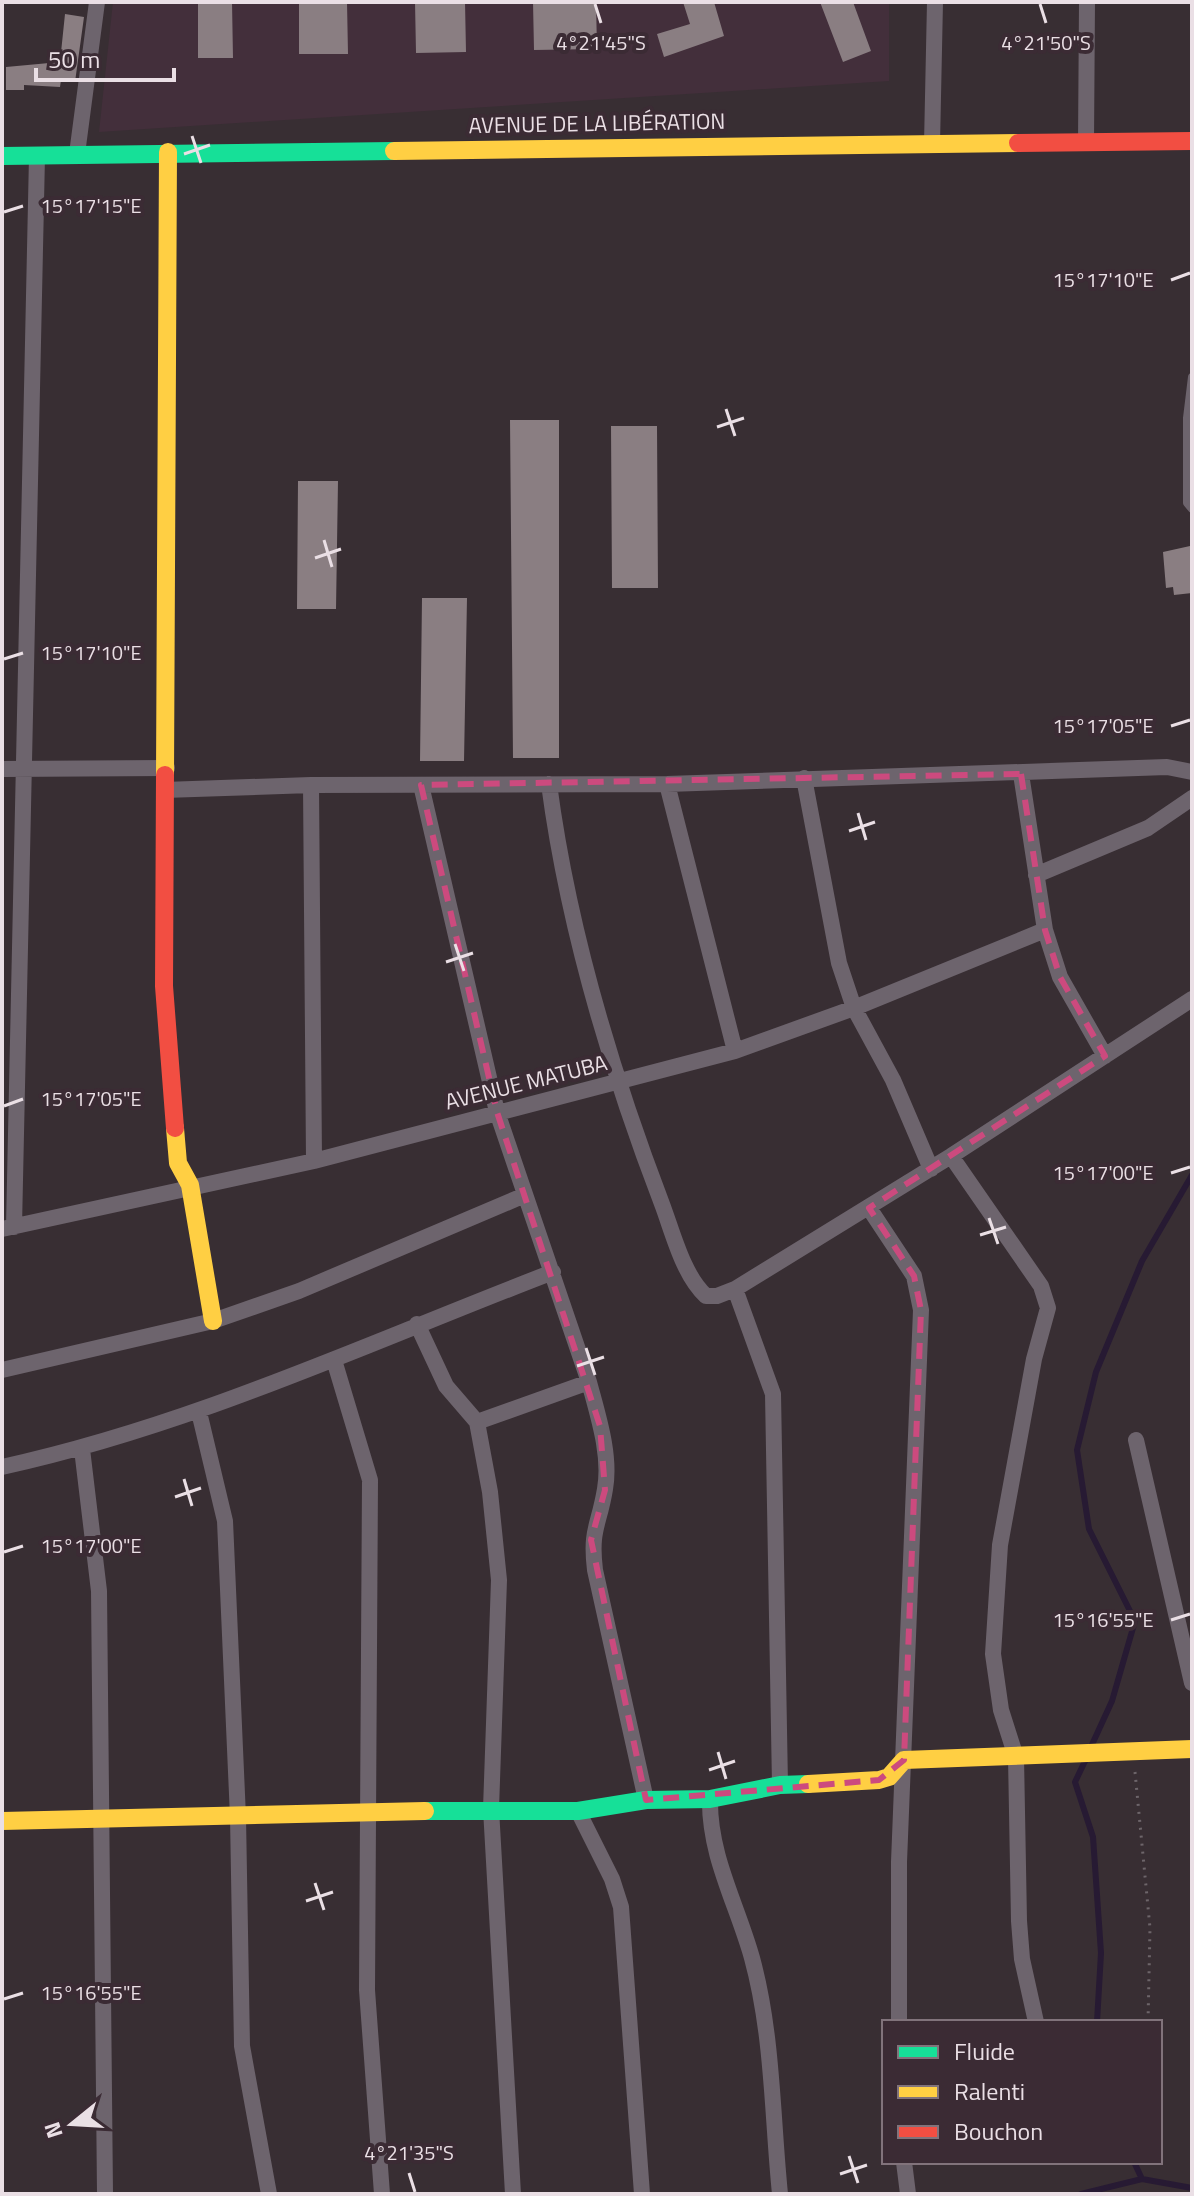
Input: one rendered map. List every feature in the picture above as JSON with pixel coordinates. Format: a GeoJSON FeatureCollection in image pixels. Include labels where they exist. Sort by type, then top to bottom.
{"type":"FeatureCollection","features":[{"type":"Feature","properties":{"kind":"main road","name":"AVENUE DE LA LIBÉRATION"},"geometry":{"type":"LineString","coordinates":[[2,156],[1086,142],[1190,144]]}},
{"type":"Feature","properties":{"kind":"main road"},"geometry":{"type":"LineString","coordinates":[[168,152],[164,986],[168,1077],[178,1163],[190,1185],[213,1321]]}},
{"type":"Feature","properties":{"kind":"main road"},"geometry":{"type":"LineString","coordinates":[[2,1821],[104,1816],[238,1817],[491,1809],[578,1811],[646,1800],[710,1799],[780,1785],[879,1780],[889,1777],[904,1760],[1073,1757],[1108,1752],[1192,1749]]}},
{"type":"Feature","properties":{"kind":"street"},"geometry":{"type":"LineString","coordinates":[[77,154],[97,2]]}},
{"type":"Feature","properties":{"kind":"street"},"geometry":{"type":"LineString","coordinates":[[932,144],[935,2]]}},
{"type":"Feature","properties":{"kind":"street"},"geometry":{"type":"LineString","coordinates":[[1086,142],[1087,2]]}},
{"type":"Feature","properties":{"kind":"street"},"geometry":{"type":"LineString","coordinates":[[8,1228],[25,768],[37,156]]}},
{"type":"Feature","properties":{"kind":"street"},"geometry":{"type":"LineString","coordinates":[[164,790],[311,785],[667,784],[1167,767],[1192,772]]}},
{"type":"Feature","properties":{"kind":"street"},"geometry":{"type":"LineString","coordinates":[[2,769],[136,771],[167,768]]}},
{"type":"Feature","properties":{"kind":"street"},"geometry":{"type":"LineString","coordinates":[[1021,774],[1045,930],[1060,977],[1105,1056]]}},
{"type":"Feature","properties":{"kind":"street"},"geometry":{"type":"LineString","coordinates":[[804,778],[839,963],[854,1008],[893,1080],[931,1169]]}},
{"type":"Feature","properties":{"kind":"street"},"geometry":{"type":"LineString","coordinates":[[549,784],[559,857],[617,1081],[697,1287],[706,1296],[717,1296],[735,1289],[869,1208],[1192,999]]}},
{"type":"Feature","properties":{"kind":"street"},"geometry":{"type":"LineString","coordinates":[[667,784],[735,1051]]}},
{"type":"Feature","properties":{"kind":"street"},"geometry":{"type":"LineString","coordinates":[[311,785],[314,1161]]}},
{"type":"Feature","properties":{"kind":"street"},"geometry":{"type":"LineString","coordinates":[[421,785],[497,1112],[589,1382],[606,1466],[605,1490],[591,1540],[595,1570],[646,1800]]}},
{"type":"Feature","properties":{"kind":"street"},"geometry":{"type":"LineString","coordinates":[[1036,875],[1148,828],[1192,798]]}},
{"type":"Feature","properties":{"kind":"street","name":"AVENUE MATUBA"},"geometry":{"type":"LineString","coordinates":[[8,1228],[190,1185],[314,1161],[735,1051],[854,1008],[1045,930]]}},
{"type":"Feature","properties":{"kind":"street"},"geometry":{"type":"LineString","coordinates":[[951,1156],[1041,1286],[1048,1308],[1034,1359],[1000,1545],[993,1654],[1001,1710],[1016,1757],[1019,1921],[1022,1959],[1036,2020]]}},
{"type":"Feature","properties":{"kind":"street"},"geometry":{"type":"LineString","coordinates":[[2,1370],[213,1321],[299,1291],[525,1195]]}},
{"type":"Feature","properties":{"kind":"street"},"geometry":{"type":"LineString","coordinates":[[869,1208],[914,1276],[920,1294],[899,1862],[899,2020]]}},
{"type":"Feature","properties":{"kind":"street"},"geometry":{"type":"LineString","coordinates":[[2,1467],[82,1449],[199,1412],[553,1272]]}},
{"type":"Feature","properties":{"kind":"street"},"geometry":{"type":"LineString","coordinates":[[735,1289],[773,1394],[780,1785]]}},
{"type":"Feature","properties":{"kind":"street"},"geometry":{"type":"LineString","coordinates":[[417,1324],[446,1386],[461,1408],[477,1422],[490,1492],[499,1580],[491,1809],[513,2194]]}},
{"type":"Feature","properties":{"kind":"street"},"geometry":{"type":"LineString","coordinates":[[334,1360],[370,1480],[367,1990],[382,2194]]}},
{"type":"Feature","properties":{"kind":"street"},"geometry":{"type":"LineString","coordinates":[[477,1422],[589,1382]]}},
{"type":"Feature","properties":{"kind":"street"},"geometry":{"type":"LineString","coordinates":[[199,1412],[225,1521],[238,1817],[242,2046],[253,2123],[269,2194]]}},
{"type":"Feature","properties":{"kind":"street"},"geometry":{"type":"LineString","coordinates":[[1136,1440],[1151,1516],[1192,1683]]}},
{"type":"Feature","properties":{"kind":"street"},"geometry":{"type":"LineString","coordinates":[[82,1449],[99,1591],[104,1816],[105,2194]]}},
{"type":"Feature","properties":{"kind":"street"},"geometry":{"type":"LineString","coordinates":[[710,1799],[713,1844],[752,1957],[763,2011],[772,2073],[780,2194]]}},
{"type":"Feature","properties":{"kind":"street"},"geometry":{"type":"LineString","coordinates":[[578,1811],[618,1893],[642,2194]]}},
{"type":"Feature","properties":{"kind":"street"},"geometry":{"type":"LineString","coordinates":[[904,2164],[908,2194]]}},
{"type":"Feature","properties":{"kind":"lane"},"geometry":{"type":"LineString","coordinates":[[1192,377],[1187,418],[1187,503],[1192,509]]}},
{"type":"Feature","properties":{"kind":"path"},"geometry":{"type":"LineString","coordinates":[[1134,1753],[1150,1928],[1148,2020]]}},
{"type":"Feature","properties":{"kind":"highlighted area"},"geometry":{"type":"Polygon","coordinates":[[[1021,774],[1045,930],[1060,977],[1105,1056],[869,1208],[914,1276],[921,1310],[904,1760],[879,1780],[646,1800],[591,1540],[605,1490],[600,1426],[497,1112],[421,785],[1021,774]]]}},
{"type":"Feature","properties":{"kind":"shaded area"},"geometry":{"type":"Polygon","coordinates":[[[113,2],[889,2],[889,81],[99,132],[113,2]]]}},
{"type":"Feature","properties":{"kind":"building"},"geometry":{"type":"Polygon","coordinates":[[[198,2],[232,2],[233,58],[198,58],[198,2]]]}},
{"type":"Feature","properties":{"kind":"building"},"geometry":{"type":"Polygon","coordinates":[[[299,2],[347,2],[348,54],[299,54],[299,2]]]}},
{"type":"Feature","properties":{"kind":"building"},"geometry":{"type":"Polygon","coordinates":[[[415,2],[465,2],[466,52],[416,53],[415,2]]]}},
{"type":"Feature","properties":{"kind":"building"},"geometry":{"type":"Polygon","coordinates":[[[533,2],[596,2],[597,49],[534,50],[533,2]]]}},
{"type":"Feature","properties":{"kind":"building"},"geometry":{"type":"Polygon","coordinates":[[[683,2],[714,2],[724,36],[664,57],[657,34],[690,24],[683,2]]]}},
{"type":"Feature","properties":{"kind":"building"},"geometry":{"type":"Polygon","coordinates":[[[820,2],[853,2],[871,51],[843,62],[820,2]]]}},
{"type":"Feature","properties":{"kind":"building"},"geometry":{"type":"Polygon","coordinates":[[[65,14],[84,17],[75,82],[61,80],[60,87],[24,85],[24,90],[6,90],[6,67],[60,62],[65,14]]]}},
{"type":"Feature","properties":{"kind":"building"},"geometry":{"type":"Polygon","coordinates":[[[510,420],[559,420],[559,758],[513,758],[510,420]]]}},
{"type":"Feature","properties":{"kind":"building"},"geometry":{"type":"Polygon","coordinates":[[[611,426],[657,426],[658,588],[612,588],[611,426]]]}},
{"type":"Feature","properties":{"kind":"building"},"geometry":{"type":"Polygon","coordinates":[[[298,481],[338,481],[336,609],[297,609],[298,481]]]}},
{"type":"Feature","properties":{"kind":"building"},"geometry":{"type":"Polygon","coordinates":[[[1190,546],[1192,593],[1174,595],[1173,587],[1166,588],[1163,552],[1190,546]]]}},
{"type":"Feature","properties":{"kind":"building"},"geometry":{"type":"Polygon","coordinates":[[[422,598],[467,598],[464,761],[420,761],[422,598]]]}},
{"type":"Feature","properties":{"kind":"waterway"},"geometry":{"type":"LineString","coordinates":[[1090,1749],[1112,1701],[1135,1621],[1089,1529],[1077,1450],[1096,1372],[1142,1261],[1192,1175]]}},
{"type":"Feature","properties":{"kind":"waterway"},"geometry":{"type":"LineString","coordinates":[[1086,1759],[1075,1782],[1093,1837],[1101,1953],[1097,2020]]}},
{"type":"Feature","properties":{"kind":"waterway"},"geometry":{"type":"LineString","coordinates":[[1135,2164],[1142,2179]]}},
{"type":"Feature","properties":{"kind":"waterway"},"geometry":{"type":"LineString","coordinates":[[1081,2194],[1142,2179],[1192,2188]]}},
{"type":"Feature","properties":{"kind":"traffic: fast"},"geometry":{"type":"LineString","coordinates":[[2,156],[394,151]]}},
{"type":"Feature","properties":{"kind":"traffic: fast"},"geometry":{"type":"LineString","coordinates":[[425,1811],[578,1811],[646,1800],[710,1799],[780,1785],[808,1784]]}},
{"type":"Feature","properties":{"kind":"traffic: slow"},"geometry":{"type":"LineString","coordinates":[[394,151],[1018,143]]}},
{"type":"Feature","properties":{"kind":"traffic: slow"},"geometry":{"type":"LineString","coordinates":[[165,775],[168,152]]}},
{"type":"Feature","properties":{"kind":"traffic: slow"},"geometry":{"type":"LineString","coordinates":[[175,1128],[178,1163],[190,1185],[213,1321]]}},
{"type":"Feature","properties":{"kind":"traffic: slow"},"geometry":{"type":"LineString","coordinates":[[808,1784],[879,1780],[889,1777],[904,1760],[1192,1749]]}},
{"type":"Feature","properties":{"kind":"traffic: slow"},"geometry":{"type":"LineString","coordinates":[[2,1821],[425,1811]]}},
{"type":"Feature","properties":{"kind":"traffic: jam"},"geometry":{"type":"LineString","coordinates":[[1018,143],[1192,141]]}},
{"type":"Feature","properties":{"kind":"traffic: jam"},"geometry":{"type":"LineString","coordinates":[[165,775],[164,986],[175,1128]]}}]}
